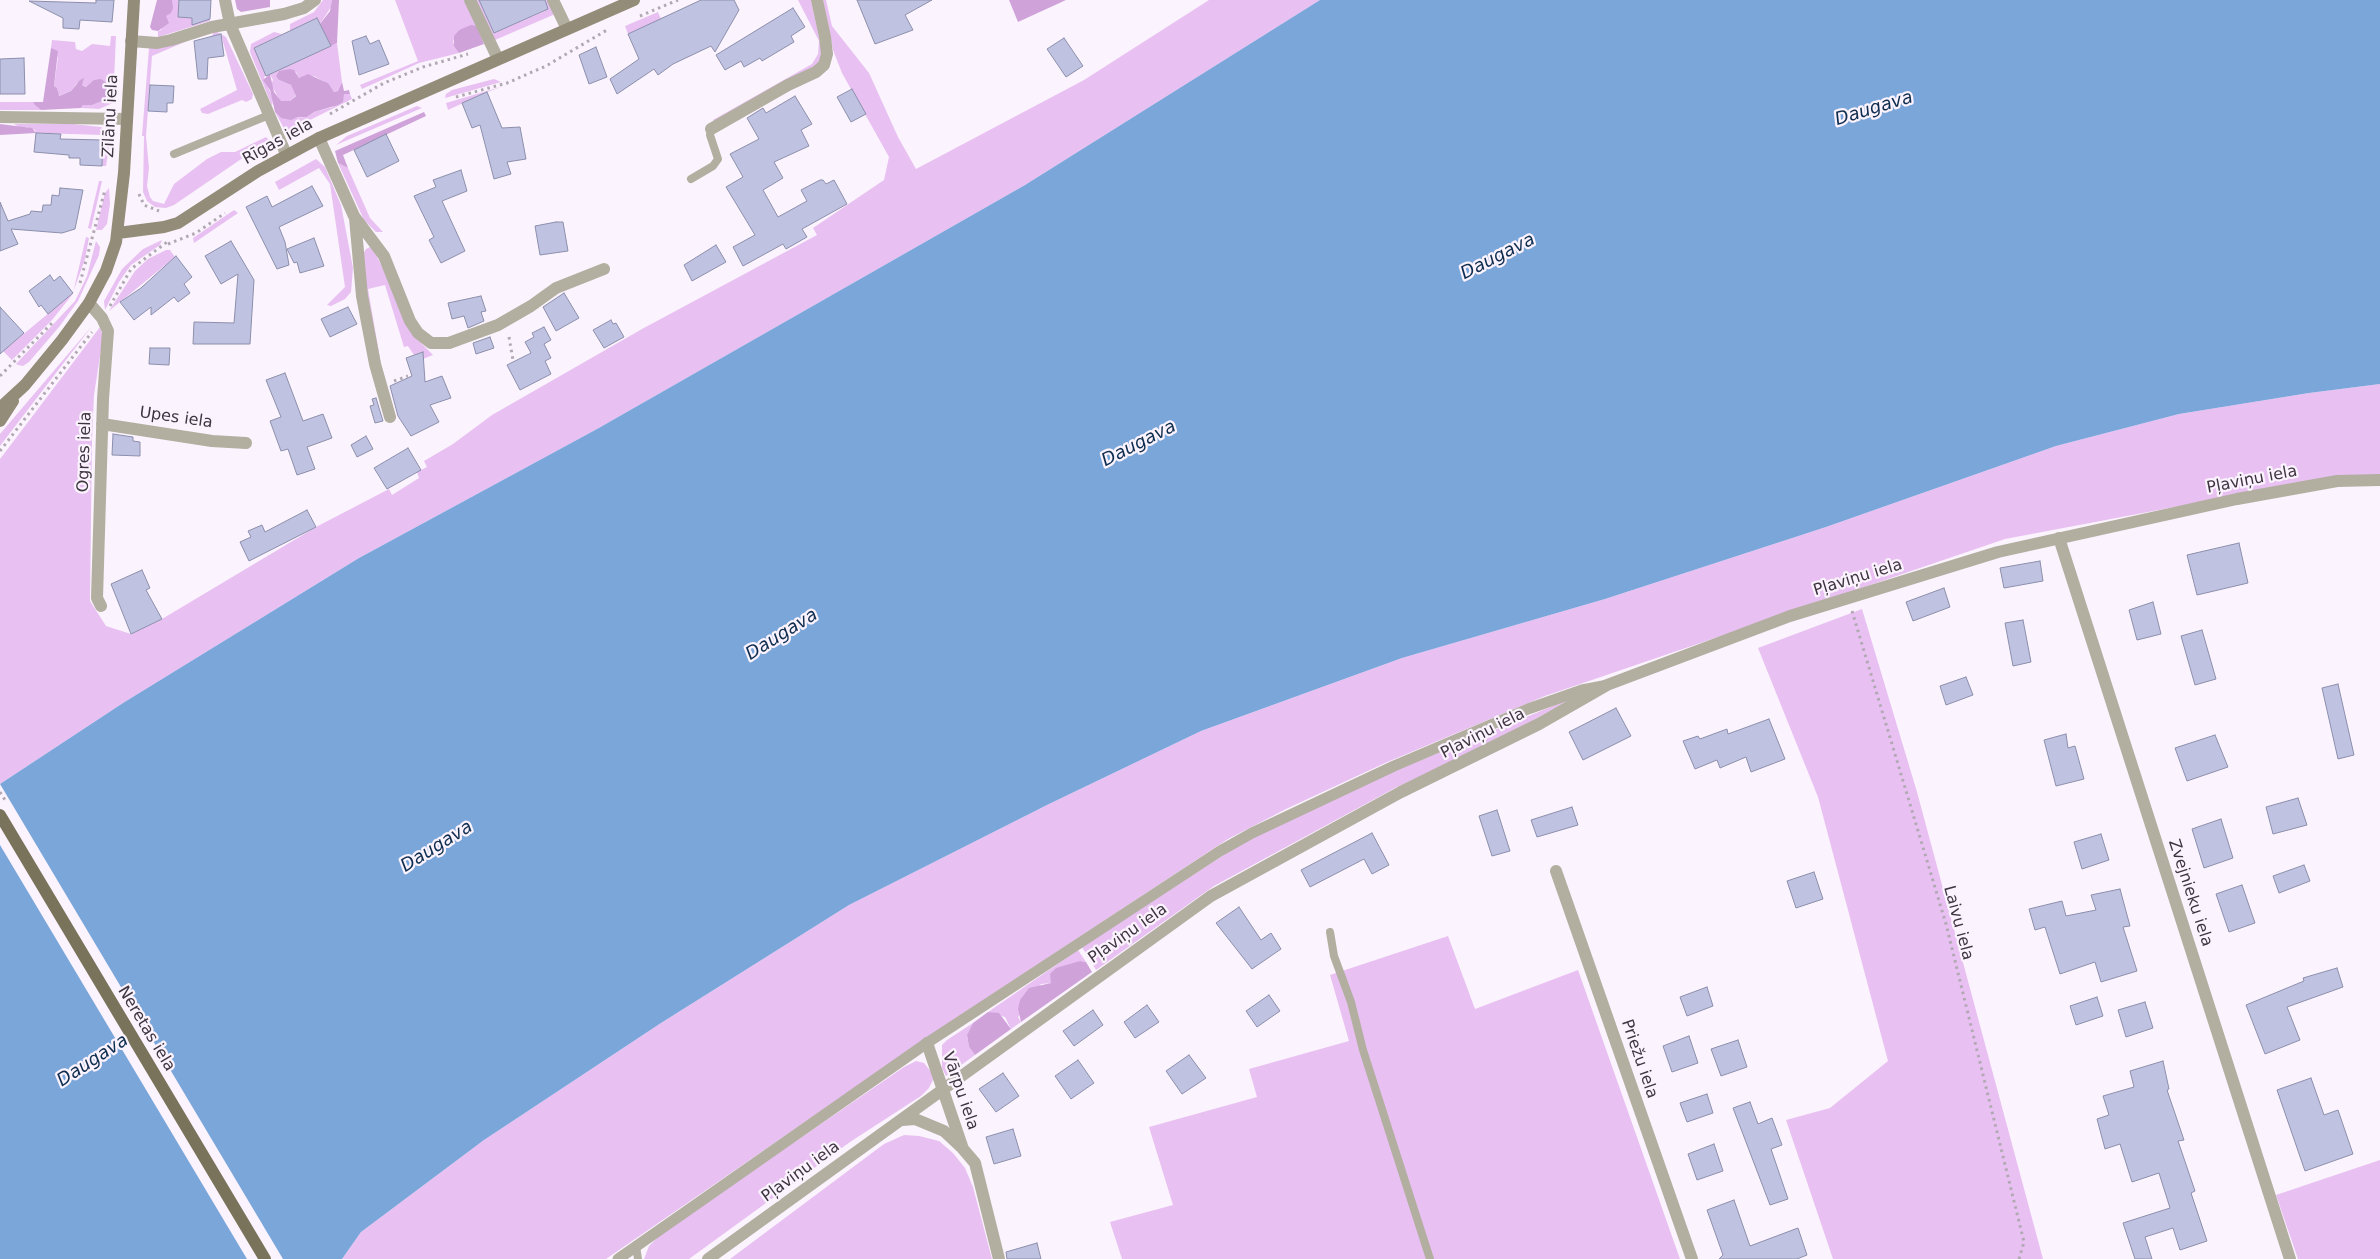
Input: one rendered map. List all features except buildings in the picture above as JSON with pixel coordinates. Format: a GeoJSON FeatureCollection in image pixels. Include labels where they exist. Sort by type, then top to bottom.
{"type":"FeatureCollection","features":[{"type":"Feature","properties":{"kind":"main road","name":"Zīlānu iela"},"geometry":{"type":"LineString","coordinates":[[118,233],[134,0]]}},
{"type":"Feature","properties":{"kind":"main road","name":"Rīgas iela"},"geometry":{"type":"LineString","coordinates":[[118,233],[164,228],[178,223],[286,154],[634,0]]}},
{"type":"Feature","properties":{"kind":"main road"},"geometry":{"type":"LineString","coordinates":[[0,421],[17,394],[62,340],[89,303],[106,271],[118,233]]}},
{"type":"Feature","properties":{"kind":"main road"},"geometry":{"type":"LineString","coordinates":[[0,408],[17,394]]}},
{"type":"Feature","properties":{"kind":"main road","name":"Neretas iela"},"geometry":{"type":"LineString","coordinates":[[0,815],[265,1259]]}},
{"type":"Feature","properties":{"kind":"street"},"geometry":{"type":"LineString","coordinates":[[226,0],[230,24],[286,154]]}},
{"type":"Feature","properties":{"kind":"street"},"geometry":{"type":"LineString","coordinates":[[131,41],[157,43],[230,24],[284,14],[304,8],[315,0]]}},
{"type":"Feature","properties":{"kind":"street"},"geometry":{"type":"LineString","coordinates":[[470,0],[498,59]]}},
{"type":"Feature","properties":{"kind":"street"},"geometry":{"type":"LineString","coordinates":[[553,0],[567,29]]}},
{"type":"Feature","properties":{"kind":"street"},"geometry":{"type":"LineString","coordinates":[[711,129],[788,85],[816,72],[824,64],[827,54],[826,37],[817,0]]}},
{"type":"Feature","properties":{"kind":"street"},"geometry":{"type":"LineString","coordinates":[[0,117],[127,119]]}},
{"type":"Feature","properties":{"kind":"street"},"geometry":{"type":"LineString","coordinates":[[319,138],[354,216],[379,246],[410,321],[426,341],[436,344],[449,343],[502,323],[531,306],[556,288],[604,269]]}},
{"type":"Feature","properties":{"kind":"street"},"geometry":{"type":"LineString","coordinates":[[354,216],[364,306],[380,385],[390,417]]}},
{"type":"Feature","properties":{"kind":"street","name":"Ogres iela"},"geometry":{"type":"LineString","coordinates":[[89,303],[102,318],[108,331],[102,424],[97,598],[102,606]]}},
{"type":"Feature","properties":{"kind":"street","name":"Upes iela"},"geometry":{"type":"LineString","coordinates":[[102,424],[246,443]]}},
{"type":"Feature","properties":{"kind":"street","name":"Pļaviņu iela"},"geometry":{"type":"LineString","coordinates":[[708,1259],[1211,896],[1401,792],[1540,724],[1607,685],[1790,616],[1998,552],[2255,495],[2337,481],[2380,480]]}},
{"type":"Feature","properties":{"kind":"street","name":"Zvejnieku iela"},"geometry":{"type":"LineString","coordinates":[[2059,538],[2290,1259]]}},
{"type":"Feature","properties":{"kind":"street"},"geometry":{"type":"LineString","coordinates":[[618,1259],[927,1043],[1161,888],[1252,833],[1394,766],[1528,709],[1582,690],[1607,685]]}},
{"type":"Feature","properties":{"kind":"street","name":"Priežu iela"},"geometry":{"type":"LineString","coordinates":[[1556,871],[1692,1259]]}},
{"type":"Feature","properties":{"kind":"street","name":"Vārpu iela"},"geometry":{"type":"LineString","coordinates":[[927,1043],[944,1089],[962,1149]]}},
{"type":"Feature","properties":{"kind":"street","name":"Vārpu iela"},"geometry":{"type":"LineString","coordinates":[[902,1120],[915,1119],[944,1131],[975,1163],[1000,1259]]}},
{"type":"Feature","properties":{"kind":"lane"},"geometry":{"type":"LineString","coordinates":[[174,154],[269,115]]}},
{"type":"Feature","properties":{"kind":"lane"},"geometry":{"type":"LineString","coordinates":[[691,179],[709,169],[718,159],[710,134],[711,129]]}},
{"type":"Feature","properties":{"kind":"lane"},"geometry":{"type":"LineString","coordinates":[[1330,932],[1334,956],[1351,1002],[1363,1050],[1430,1259]]}},
{"type":"Feature","properties":{"kind":"lane"},"geometry":{"type":"LineString","coordinates":[[636,1246],[638,1259]]}},
{"type":"Feature","properties":{"kind":"path"},"geometry":{"type":"LineString","coordinates":[[633,19],[678,0]]}},
{"type":"Feature","properties":{"kind":"path"},"geometry":{"type":"LineString","coordinates":[[452,98],[507,83],[538,70],[612,28]]}},
{"type":"Feature","properties":{"kind":"path"},"geometry":{"type":"LineString","coordinates":[[328,115],[384,83],[423,67],[492,45]]}},
{"type":"Feature","properties":{"kind":"path"},"geometry":{"type":"LineString","coordinates":[[280,139],[312,122]]}},
{"type":"Feature","properties":{"kind":"path"},"geometry":{"type":"LineString","coordinates":[[79,289],[107,182]]}},
{"type":"Feature","properties":{"kind":"path"},"geometry":{"type":"LineString","coordinates":[[138,191],[144,205],[151,210],[161,212]]}},
{"type":"Feature","properties":{"kind":"path"},"geometry":{"type":"LineString","coordinates":[[167,244],[196,233],[228,210]]}},
{"type":"Feature","properties":{"kind":"path"},"geometry":{"type":"LineString","coordinates":[[0,376],[60,316]]}},
{"type":"Feature","properties":{"kind":"path"},"geometry":{"type":"LineString","coordinates":[[502,323],[509,337],[514,360]]}},
{"type":"Feature","properties":{"kind":"path","name":"Laivu iela"},"geometry":{"type":"LineString","coordinates":[[1848,598],[1946,924],[2024,1242],[2019,1259]]}},
{"type":"Feature","properties":{"kind":"shaded area"},"geometry":{"type":"Polygon","coordinates":[[[157,0],[172,0],[173,8],[171,13],[166,16],[169,23],[158,31],[152,30],[150,27],[157,0]]]}},
{"type":"Feature","properties":{"kind":"shaded area"},"geometry":{"type":"Polygon","coordinates":[[[172,0],[179,0],[178,17],[210,19],[210,21],[158,37],[158,31],[161,30],[172,0]]]}},
{"type":"Feature","properties":{"kind":"shaded area"},"geometry":{"type":"Polygon","coordinates":[[[235,0],[270,0],[270,7],[241,12],[237,9],[235,0]]]}},
{"type":"Feature","properties":{"kind":"shaded area"},"geometry":{"type":"Polygon","coordinates":[[[323,0],[332,0],[331,7],[320,24],[317,18],[290,31],[290,24],[314,12],[323,0]]]}},
{"type":"Feature","properties":{"kind":"shaded area"},"geometry":{"type":"Polygon","coordinates":[[[332,0],[339,0],[337,43],[331,46],[320,24],[330,11],[332,0]]]}},
{"type":"Feature","properties":{"kind":"shaded area"},"geometry":{"type":"Polygon","coordinates":[[[395,0],[464,0],[477,26],[459,30],[455,36],[453,42],[459,53],[419,63],[362,89],[360,85],[418,61],[395,0]]]}},
{"type":"Feature","properties":{"kind":"shaded area"},"geometry":{"type":"Polygon","coordinates":[[[475,0],[479,0],[494,33],[545,11],[541,0],[549,0],[554,12],[553,15],[495,40],[475,0]]]}},
{"type":"Feature","properties":{"kind":"shaded area"},"geometry":{"type":"Polygon","coordinates":[[[798,0],[811,0],[822,51],[819,62],[815,67],[715,122],[713,120],[812,64],[818,54],[819,41],[798,0]]]}},
{"type":"Feature","properties":{"kind":"shaded area"},"geometry":{"type":"Polygon","coordinates":[[[823,0],[826,0],[832,26],[869,73],[898,137],[916,169],[1084,80],[1209,0],[1320,0],[1025,185],[597,429],[359,558],[123,703],[0,784],[0,459],[100,327],[103,337],[94,395],[92,440],[90,601],[106,626],[131,634],[162,619],[316,527],[389,489],[392,495],[419,478],[417,472],[427,467],[424,461],[453,444],[492,415],[642,329],[817,235],[813,228],[884,180],[889,157],[842,73],[833,50],[823,0]]]}},
{"type":"Feature","properties":{"kind":"shaded area"},"geometry":{"type":"Polygon","coordinates":[[[1009,0],[1066,0],[1018,22],[1009,0]]]}},
{"type":"Feature","properties":{"kind":"shaded area"},"geometry":{"type":"Polygon","coordinates":[[[658,12],[661,19],[628,34],[625,26],[658,12]]]}},
{"type":"Feature","properties":{"kind":"shaded area"},"geometry":{"type":"Polygon","coordinates":[[[471,25],[477,26],[484,44],[459,53],[454,46],[454,36],[459,30],[471,25]]]}},
{"type":"Feature","properties":{"kind":"shaded area"},"geometry":{"type":"Polygon","coordinates":[[[214,30],[226,37],[253,94],[252,99],[246,102],[242,100],[208,114],[202,113],[200,109],[237,90],[221,35],[212,36],[214,30]]]}},
{"type":"Feature","properties":{"kind":"shaded area"},"geometry":{"type":"Polygon","coordinates":[[[274,32],[282,34],[254,48],[266,76],[264,77],[273,99],[272,106],[250,52],[251,44],[274,32]]]}},
{"type":"Feature","properties":{"kind":"shaded area"},"geometry":{"type":"Polygon","coordinates":[[[111,36],[116,36],[113,103],[99,109],[81,108],[83,105],[92,105],[105,100],[110,95],[92,84],[87,87],[77,83],[71,91],[58,96],[57,88],[54,86],[58,57],[51,48],[52,40],[75,42],[76,49],[82,51],[92,44],[110,46],[111,36]]]}},
{"type":"Feature","properties":{"kind":"shaded area"},"geometry":{"type":"Polygon","coordinates":[[[194,38],[152,56],[146,136],[149,168],[147,186],[150,197],[153,201],[164,204],[174,184],[207,159],[221,152],[235,152],[266,137],[269,140],[174,205],[166,208],[155,207],[147,201],[143,192],[144,136],[142,136],[149,48],[194,38]]]}},
{"type":"Feature","properties":{"kind":"shaded area"},"geometry":{"type":"Polygon","coordinates":[[[337,43],[342,82],[338,91],[334,92],[323,81],[314,76],[299,78],[296,72],[287,70],[279,80],[291,85],[296,95],[290,101],[280,101],[271,84],[273,80],[270,74],[337,43]]]}},
{"type":"Feature","properties":{"kind":"shaded area"},"geometry":{"type":"Polygon","coordinates":[[[51,48],[58,51],[54,86],[57,88],[59,96],[71,91],[84,78],[82,85],[86,87],[94,80],[101,79],[109,85],[110,90],[105,100],[92,105],[83,105],[81,108],[41,110],[35,105],[33,102],[43,102],[51,48]]]}},
{"type":"Feature","properties":{"kind":"shaded area"},"geometry":{"type":"Polygon","coordinates":[[[294,70],[299,78],[308,74],[328,83],[334,92],[338,91],[342,82],[344,91],[349,90],[350,94],[344,94],[343,102],[338,105],[314,112],[307,117],[298,117],[291,120],[281,118],[275,112],[270,90],[263,80],[270,74],[274,92],[281,101],[290,101],[296,96],[291,85],[279,80],[276,76],[279,71],[294,70]]]}},
{"type":"Feature","properties":{"kind":"shaded area"},"geometry":{"type":"Polygon","coordinates":[[[494,79],[501,82],[445,98],[446,94],[452,90],[494,79]]]}},
{"type":"Feature","properties":{"kind":"shaded area"},"geometry":{"type":"Polygon","coordinates":[[[504,86],[487,92],[448,110],[446,103],[504,86]]]}},
{"type":"Feature","properties":{"kind":"shaded area"},"geometry":{"type":"Polygon","coordinates":[[[344,94],[350,94],[352,99],[286,132],[275,112],[281,118],[307,117],[314,112],[333,107],[344,94]]]}},
{"type":"Feature","properties":{"kind":"shaded area"},"geometry":{"type":"Polygon","coordinates":[[[0,102],[33,102],[41,110],[0,110],[0,102]]]}},
{"type":"Feature","properties":{"kind":"shaded area"},"geometry":{"type":"Polygon","coordinates":[[[417,106],[422,108],[336,145],[347,136],[417,106]]]}},
{"type":"Feature","properties":{"kind":"shaded area"},"geometry":{"type":"Polygon","coordinates":[[[424,112],[426,116],[343,155],[348,168],[338,163],[335,151],[424,112]]]}},
{"type":"Feature","properties":{"kind":"shaded area"},"geometry":{"type":"Polygon","coordinates":[[[0,124],[32,128],[36,133],[0,135],[0,124]]]}},
{"type":"Feature","properties":{"kind":"shaded area"},"geometry":{"type":"Polygon","coordinates":[[[14,124],[73,124],[101,127],[111,135],[106,166],[102,166],[103,135],[36,133],[35,130],[26,127],[21,128],[14,124]]]}},
{"type":"Feature","properties":{"kind":"shaded area"},"geometry":{"type":"Polygon","coordinates":[[[316,159],[325,167],[341,205],[353,268],[351,292],[345,299],[331,306],[327,305],[345,287],[330,184],[319,168],[279,190],[275,182],[316,159]]]}},
{"type":"Feature","properties":{"kind":"shaded area"},"geometry":{"type":"Polygon","coordinates":[[[338,163],[348,168],[370,218],[383,232],[376,232],[364,220],[338,163]]]}},
{"type":"Feature","properties":{"kind":"shaded area"},"geometry":{"type":"Polygon","coordinates":[[[99,181],[102,181],[91,229],[88,228],[99,181]]]}},
{"type":"Feature","properties":{"kind":"shaded area"},"geometry":{"type":"Polygon","coordinates":[[[109,188],[110,204],[107,224],[102,230],[96,230],[105,193],[109,188]]]}},
{"type":"Feature","properties":{"kind":"shaded area"},"geometry":{"type":"Polygon","coordinates":[[[234,210],[238,213],[194,243],[193,238],[234,210]]]}},
{"type":"Feature","properties":{"kind":"shaded area"},"geometry":{"type":"Polygon","coordinates":[[[86,237],[89,238],[85,259],[74,291],[86,237]]]}},
{"type":"Feature","properties":{"kind":"shaded area"},"geometry":{"type":"Polygon","coordinates":[[[162,240],[160,245],[131,265],[119,282],[105,310],[104,301],[122,269],[143,249],[162,240]]]}},
{"type":"Feature","properties":{"kind":"shaded area"},"geometry":{"type":"Polygon","coordinates":[[[96,241],[100,247],[99,255],[78,301],[29,362],[23,366],[16,364],[75,301],[87,276],[96,241]]]}},
{"type":"Feature","properties":{"kind":"shaded area"},"geometry":{"type":"Polygon","coordinates":[[[372,246],[416,338],[433,355],[423,359],[421,353],[414,355],[408,346],[404,347],[385,285],[368,289],[383,376],[368,306],[363,254],[366,249],[372,246]]]}},
{"type":"Feature","properties":{"kind":"shaded area"},"geometry":{"type":"Polygon","coordinates":[[[166,250],[170,250],[175,257],[109,311],[135,271],[148,259],[166,250]]]}},
{"type":"Feature","properties":{"kind":"shaded area"},"geometry":{"type":"Polygon","coordinates":[[[73,293],[52,320],[12,360],[3,351],[73,293]]]}},
{"type":"Feature","properties":{"kind":"shaded area"},"geometry":{"type":"Polygon","coordinates":[[[92,326],[0,446],[0,434],[92,326]]]}},
{"type":"Feature","properties":{"kind":"shaded area"},"geometry":{"type":"Polygon","coordinates":[[[2380,384],[2380,475],[2339,476],[2005,539],[1545,696],[1385,763],[1286,809],[1228,839],[950,1022],[606,1259],[342,1259],[361,1232],[484,1140],[661,1023],[849,905],[1049,804],[1201,731],[1402,658],[1605,599],[1826,527],[2056,446],[2179,414],[2309,393],[2380,384]]]}},
{"type":"Feature","properties":{"kind":"shaded area"},"geometry":{"type":"Polygon","coordinates":[[[1862,609],[1917,792],[2043,1259],[1833,1259],[1786,1120],[1830,1108],[1888,1061],[1818,797],[1758,648],[1862,609]]]}},
{"type":"Feature","properties":{"kind":"shaded area"},"geometry":{"type":"Polygon","coordinates":[[[1575,697],[1503,737],[1395,788],[1214,886],[1096,970],[1082,947],[1233,849],[1266,831],[1375,779],[1575,697]]]}},
{"type":"Feature","properties":{"kind":"shaded area"},"geometry":{"type":"Polygon","coordinates":[[[1448,936],[1475,1009],[1578,970],[1680,1259],[1122,1259],[1110,1222],[1173,1205],[1149,1127],[1257,1097],[1249,1069],[1349,1041],[1330,975],[1448,936]]]}},
{"type":"Feature","properties":{"kind":"shaded area"},"geometry":{"type":"Polygon","coordinates":[[[1078,950],[1086,962],[1080,961],[1051,983],[1041,984],[1018,1017],[1021,1022],[1011,1029],[1005,1017],[988,1012],[1078,950]]]}},
{"type":"Feature","properties":{"kind":"shaded area"},"geometry":{"type":"Polygon","coordinates":[[[1080,961],[1086,962],[1092,972],[1021,1022],[1018,1009],[1020,1000],[1029,988],[1051,983],[1050,974],[1056,968],[1080,961]]]}},
{"type":"Feature","properties":{"kind":"shaded area"},"geometry":{"type":"Polygon","coordinates":[[[988,1012],[999,1013],[1011,1029],[975,1055],[969,1047],[967,1035],[973,1023],[988,1012]]]}},
{"type":"Feature","properties":{"kind":"shaded area"},"geometry":{"type":"Polygon","coordinates":[[[973,1023],[967,1036],[969,1047],[975,1055],[946,1076],[942,1068],[942,1045],[973,1023]]]}},
{"type":"Feature","properties":{"kind":"shaded area"},"geometry":{"type":"Polygon","coordinates":[[[916,1061],[924,1063],[932,1073],[933,1080],[929,1088],[921,1096],[850,1142],[689,1259],[644,1259],[649,1246],[662,1233],[904,1067],[916,1061]]]}},
{"type":"Feature","properties":{"kind":"shaded area"},"geometry":{"type":"Polygon","coordinates":[[[904,1135],[919,1136],[939,1141],[953,1153],[965,1168],[973,1187],[992,1259],[730,1259],[884,1144],[904,1135]]]}},
{"type":"Feature","properties":{"kind":"shaded area"},"geometry":{"type":"Polygon","coordinates":[[[2380,1160],[2380,1259],[2298,1259],[2276,1195],[2380,1160]]]}},
{"type":"Feature","properties":{"kind":"water","name":"Daugava"},"geometry":{"type":"Polygon","coordinates":[[[1320,0],[2380,0],[2380,384],[2309,393],[2179,414],[2056,446],[1826,527],[1605,599],[1402,658],[1201,731],[1049,804],[849,905],[661,1023],[484,1140],[361,1232],[342,1259],[0,1259],[0,784],[123,703],[359,558],[597,429],[1025,185],[1320,0]]]}},
{"type":"Feature","properties":{"kind":"pier"},"geometry":{"type":"Polygon","coordinates":[[[0,784],[283,1259],[247,1259],[0,845],[0,784]]]}}]}
